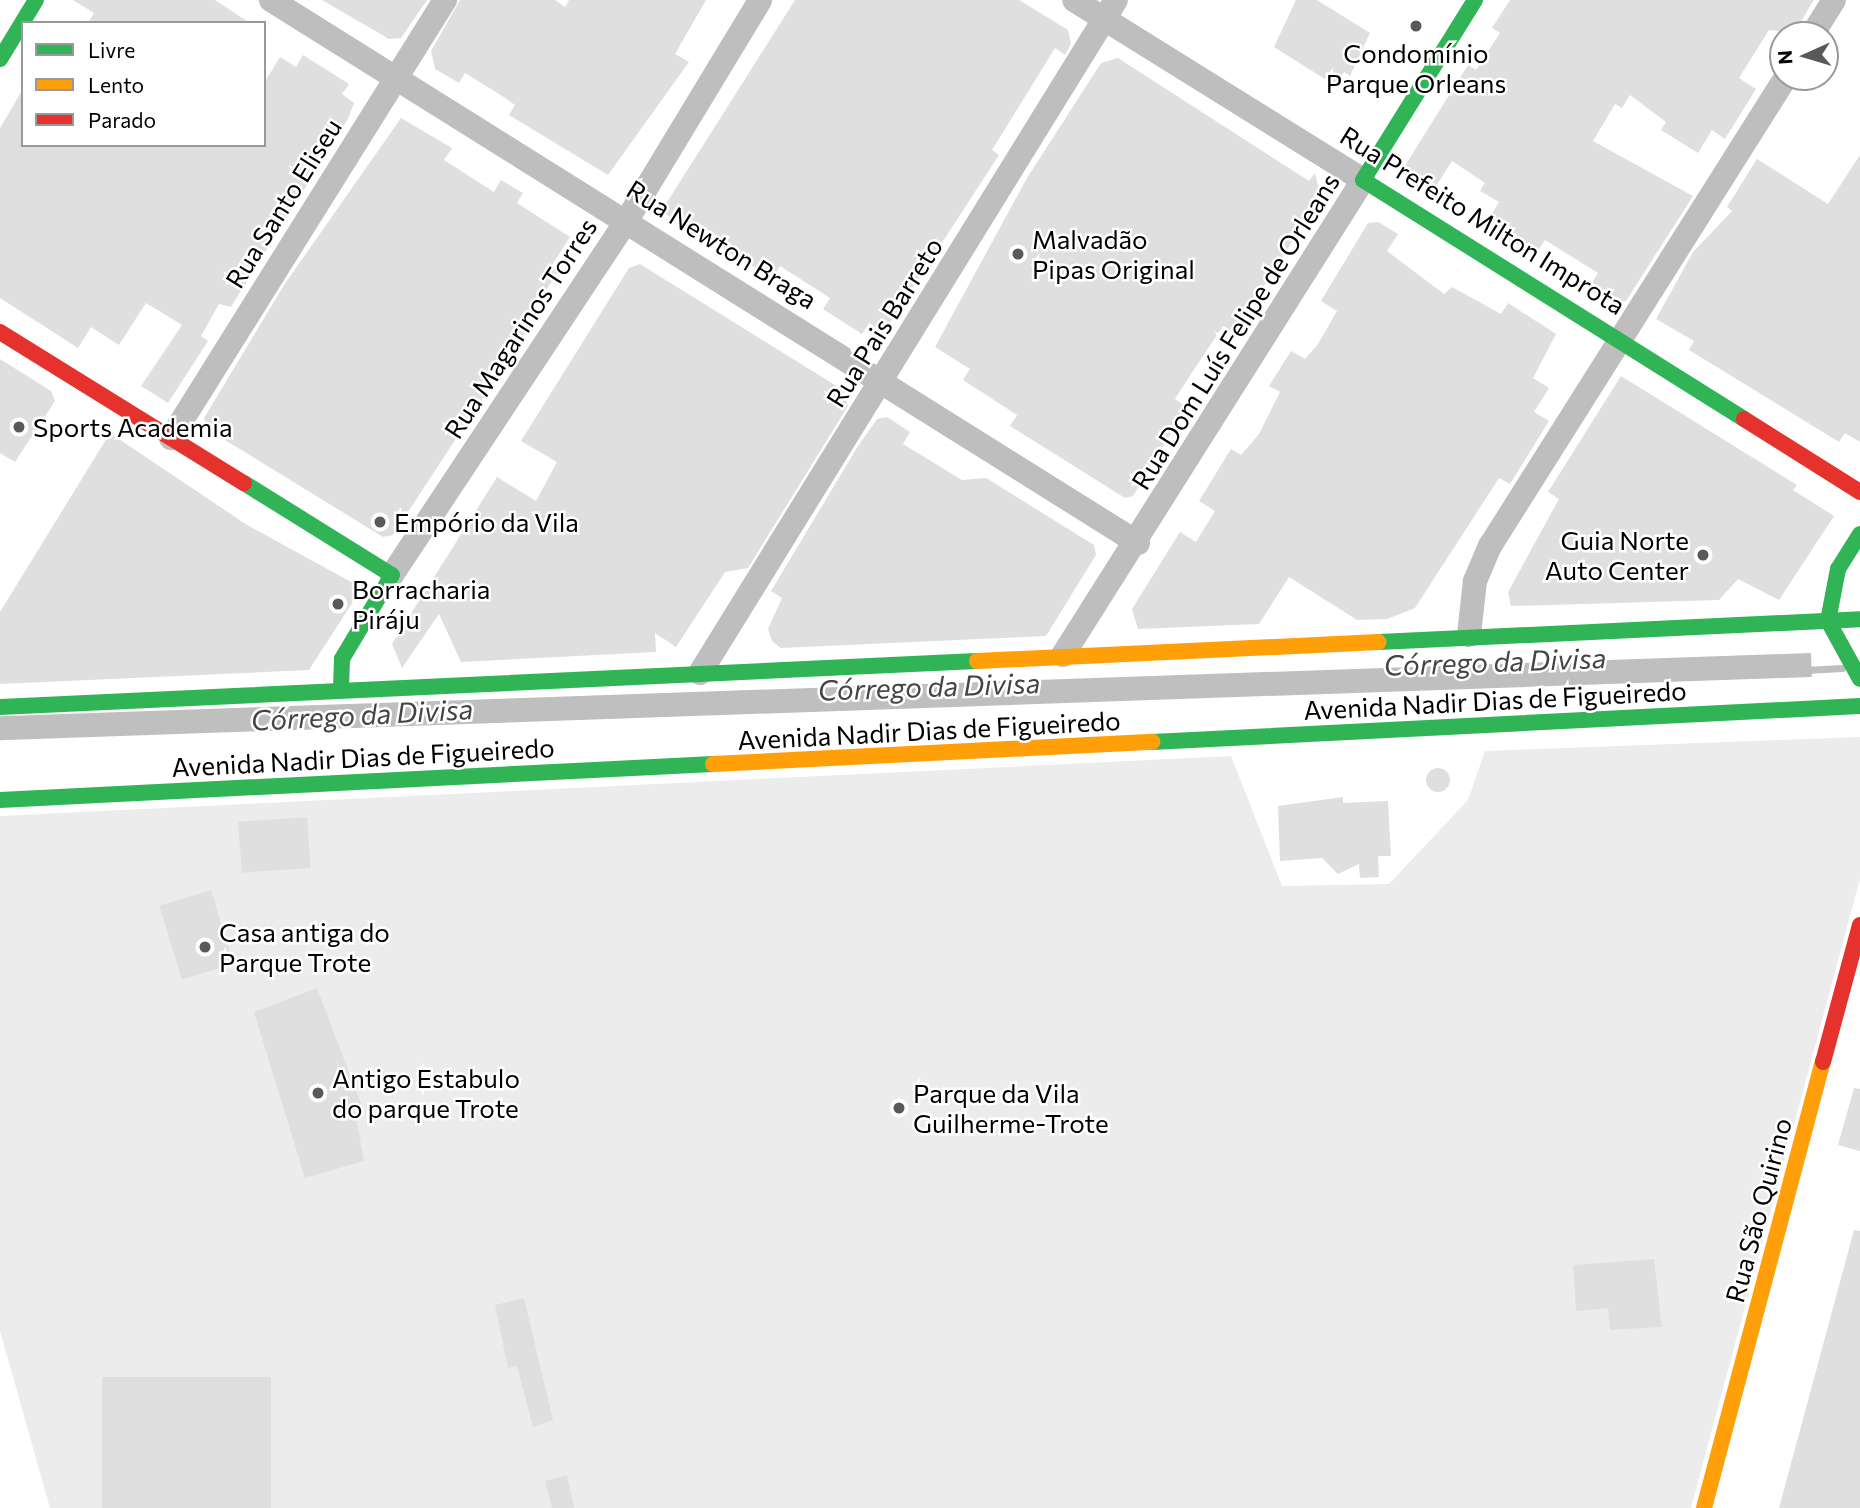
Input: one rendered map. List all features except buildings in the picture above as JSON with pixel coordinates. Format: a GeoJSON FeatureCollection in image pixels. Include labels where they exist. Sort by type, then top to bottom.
{"type":"FeatureCollection","features":[{"type":"Feature","properties":{"kind":"main road"},"geometry":{"type":"LineString","coordinates":[[23,21],[36,0]]}},
{"type":"Feature","properties":{"kind":"main road","name":"Rua Dom Luís Felipe de Orleans"},"geometry":{"type":"LineString","coordinates":[[1363,180],[1475,0]]}},
{"type":"Feature","properties":{"kind":"main road"},"geometry":{"type":"LineString","coordinates":[[0,59],[21,25]]}},
{"type":"Feature","properties":{"kind":"main road","name":"Rua Prefeito Milton Improta"},"geometry":{"type":"LineString","coordinates":[[1363,180],[1860,492]]}},
{"type":"Feature","properties":{"kind":"main road"},"geometry":{"type":"LineString","coordinates":[[0,332],[392,575]]}},
{"type":"Feature","properties":{"kind":"main road"},"geometry":{"type":"LineString","coordinates":[[1860,534],[1838,569],[1838,593],[1828,621],[1860,679]]}},
{"type":"Feature","properties":{"kind":"main road","name":"Rua Magarinos Torres"},"geometry":{"type":"LineString","coordinates":[[341,690],[342,659],[392,575]]}},
{"type":"Feature","properties":{"kind":"main road"},"geometry":{"type":"LineString","coordinates":[[1838,593],[1860,608]]}},
{"type":"Feature","properties":{"kind":"main road"},"geometry":{"type":"LineString","coordinates":[[0,707],[1469,635],[1860,619]]}},
{"type":"Feature","properties":{"kind":"main road","name":"Avenida Nadir Dias de Figueiredo"},"geometry":{"type":"LineString","coordinates":[[0,800],[1860,706]]}},
{"type":"Feature","properties":{"kind":"main road","name":"Rua São Quirino"},"geometry":{"type":"LineString","coordinates":[[1704,1508],[1860,925]]}},
{"type":"Feature","properties":{"kind":"street","name":"Rua Newton Braga"},"geometry":{"type":"LineString","coordinates":[[271,0],[884,380],[1138,543]]}},
{"type":"Feature","properties":{"kind":"street","name":"Rua Santo Eliseu"},"geometry":{"type":"LineString","coordinates":[[171,438],[445,0]]}},
{"type":"Feature","properties":{"kind":"street","name":"Rua Magarinos Torres"},"geometry":{"type":"LineString","coordinates":[[392,575],[627,220],[760,0]]}},
{"type":"Feature","properties":{"kind":"street","name":"Rua Prefeito Milton Improta"},"geometry":{"type":"LineString","coordinates":[[1074,0],[1110,9],[1363,180]]}},
{"type":"Feature","properties":{"kind":"street"},"geometry":{"type":"LineString","coordinates":[[1821,21],[1834,0]]}},
{"type":"Feature","properties":{"kind":"street","name":"Rua Pais Barreto"},"geometry":{"type":"LineString","coordinates":[[700,673],[884,380],[1110,9]]}},
{"type":"Feature","properties":{"kind":"street"},"geometry":{"type":"LineString","coordinates":[[1469,635],[1475,581],[1490,546],[1777,91]]}},
{"type":"Feature","properties":{"kind":"street","name":"Rua Dom Luís Felipe de Orleans"},"geometry":{"type":"LineString","coordinates":[[1063,655],[1138,543],[1363,180]]}},
{"type":"Feature","properties":{"kind":"shaded area"},"geometry":{"type":"Polygon","coordinates":[[[1811,653],[1812,677],[0,740],[0,716],[1811,653]]]}},
{"type":"Feature","properties":{"kind":"shaded area","name":"Parque da Vila Guilherme-Trote"},"geometry":{"type":"Polygon","coordinates":[[[1860,737],[1860,879],[1691,1508],[50,1508],[0,1331],[0,816],[1231,756],[1282,886],[1389,884],[1468,800],[1485,751],[1860,737]]]}},
{"type":"Feature","properties":{"kind":"waterway","name":"Córrego da Divisa"},"geometry":{"type":"LineString","coordinates":[[1805,670],[1842,668]]}},
{"type":"Feature","properties":{"kind":"traffic: fast"},"geometry":{"type":"LineString","coordinates":[[23,21],[36,0]]}},
{"type":"Feature","properties":{"kind":"traffic: fast"},"geometry":{"type":"LineString","coordinates":[[1475,0],[1363,180],[1744,419]]}},
{"type":"Feature","properties":{"kind":"traffic: fast"},"geometry":{"type":"LineString","coordinates":[[0,59],[21,25]]}},
{"type":"Feature","properties":{"kind":"traffic: fast"},"geometry":{"type":"LineString","coordinates":[[244,483],[392,575],[342,659],[341,690]]}},
{"type":"Feature","properties":{"kind":"traffic: fast"},"geometry":{"type":"LineString","coordinates":[[1860,534],[1838,569],[1828,621],[1860,679]]}},
{"type":"Feature","properties":{"kind":"traffic: fast"},"geometry":{"type":"LineString","coordinates":[[1379,642],[1860,619]]}},
{"type":"Feature","properties":{"kind":"traffic: fast"},"geometry":{"type":"LineString","coordinates":[[0,707],[977,661]]}},
{"type":"Feature","properties":{"kind":"traffic: fast"},"geometry":{"type":"LineString","coordinates":[[1152,742],[1860,706]]}},
{"type":"Feature","properties":{"kind":"traffic: fast"},"geometry":{"type":"LineString","coordinates":[[0,800],[713,764]]}},
{"type":"Feature","properties":{"kind":"traffic: slow"},"geometry":{"type":"LineString","coordinates":[[977,661],[1379,642]]}},
{"type":"Feature","properties":{"kind":"traffic: slow"},"geometry":{"type":"LineString","coordinates":[[713,764],[1152,742]]}},
{"type":"Feature","properties":{"kind":"traffic: slow"},"geometry":{"type":"LineString","coordinates":[[1704,1508],[1823,1062]]}},
{"type":"Feature","properties":{"kind":"traffic: jam"},"geometry":{"type":"LineString","coordinates":[[0,332],[244,483]]}},
{"type":"Feature","properties":{"kind":"traffic: jam"},"geometry":{"type":"LineString","coordinates":[[1744,419],[1860,492]]}},
{"type":"Feature","properties":{"kind":"traffic: jam"},"geometry":{"type":"LineString","coordinates":[[1823,1062],[1860,925]]}},
{"type":"Feature","properties":{"kind":"place","name":"Condomínio Parque Orleans"},"geometry":{"type":"Point","coordinates":[1416,26]}},
{"type":"Feature","properties":{"kind":"place","name":"Malvadão Pipas Original"},"geometry":{"type":"Point","coordinates":[1018,254]}},
{"type":"Feature","properties":{"kind":"place","name":"Sports Academia"},"geometry":{"type":"Point","coordinates":[19,427]}},
{"type":"Feature","properties":{"kind":"place","name":"Empório da Vila"},"geometry":{"type":"Point","coordinates":[380,522]}},
{"type":"Feature","properties":{"kind":"place","name":"Guia Norte Auto Center"},"geometry":{"type":"Point","coordinates":[1703,555]}},
{"type":"Feature","properties":{"kind":"place","name":"Borracharia Piráju"},"geometry":{"type":"Point","coordinates":[338,604]}},
{"type":"Feature","properties":{"kind":"place","name":"Casa antiga do Parque Trote"},"geometry":{"type":"Point","coordinates":[205,947]}},
{"type":"Feature","properties":{"kind":"place","name":"Antigo Estabulo do parque Trote"},"geometry":{"type":"Point","coordinates":[318,1093]}},
{"type":"Feature","properties":{"kind":"place","name":"Parque da Vila Guilherme-Trote"},"geometry":{"type":"Point","coordinates":[899,1108]}}]}
